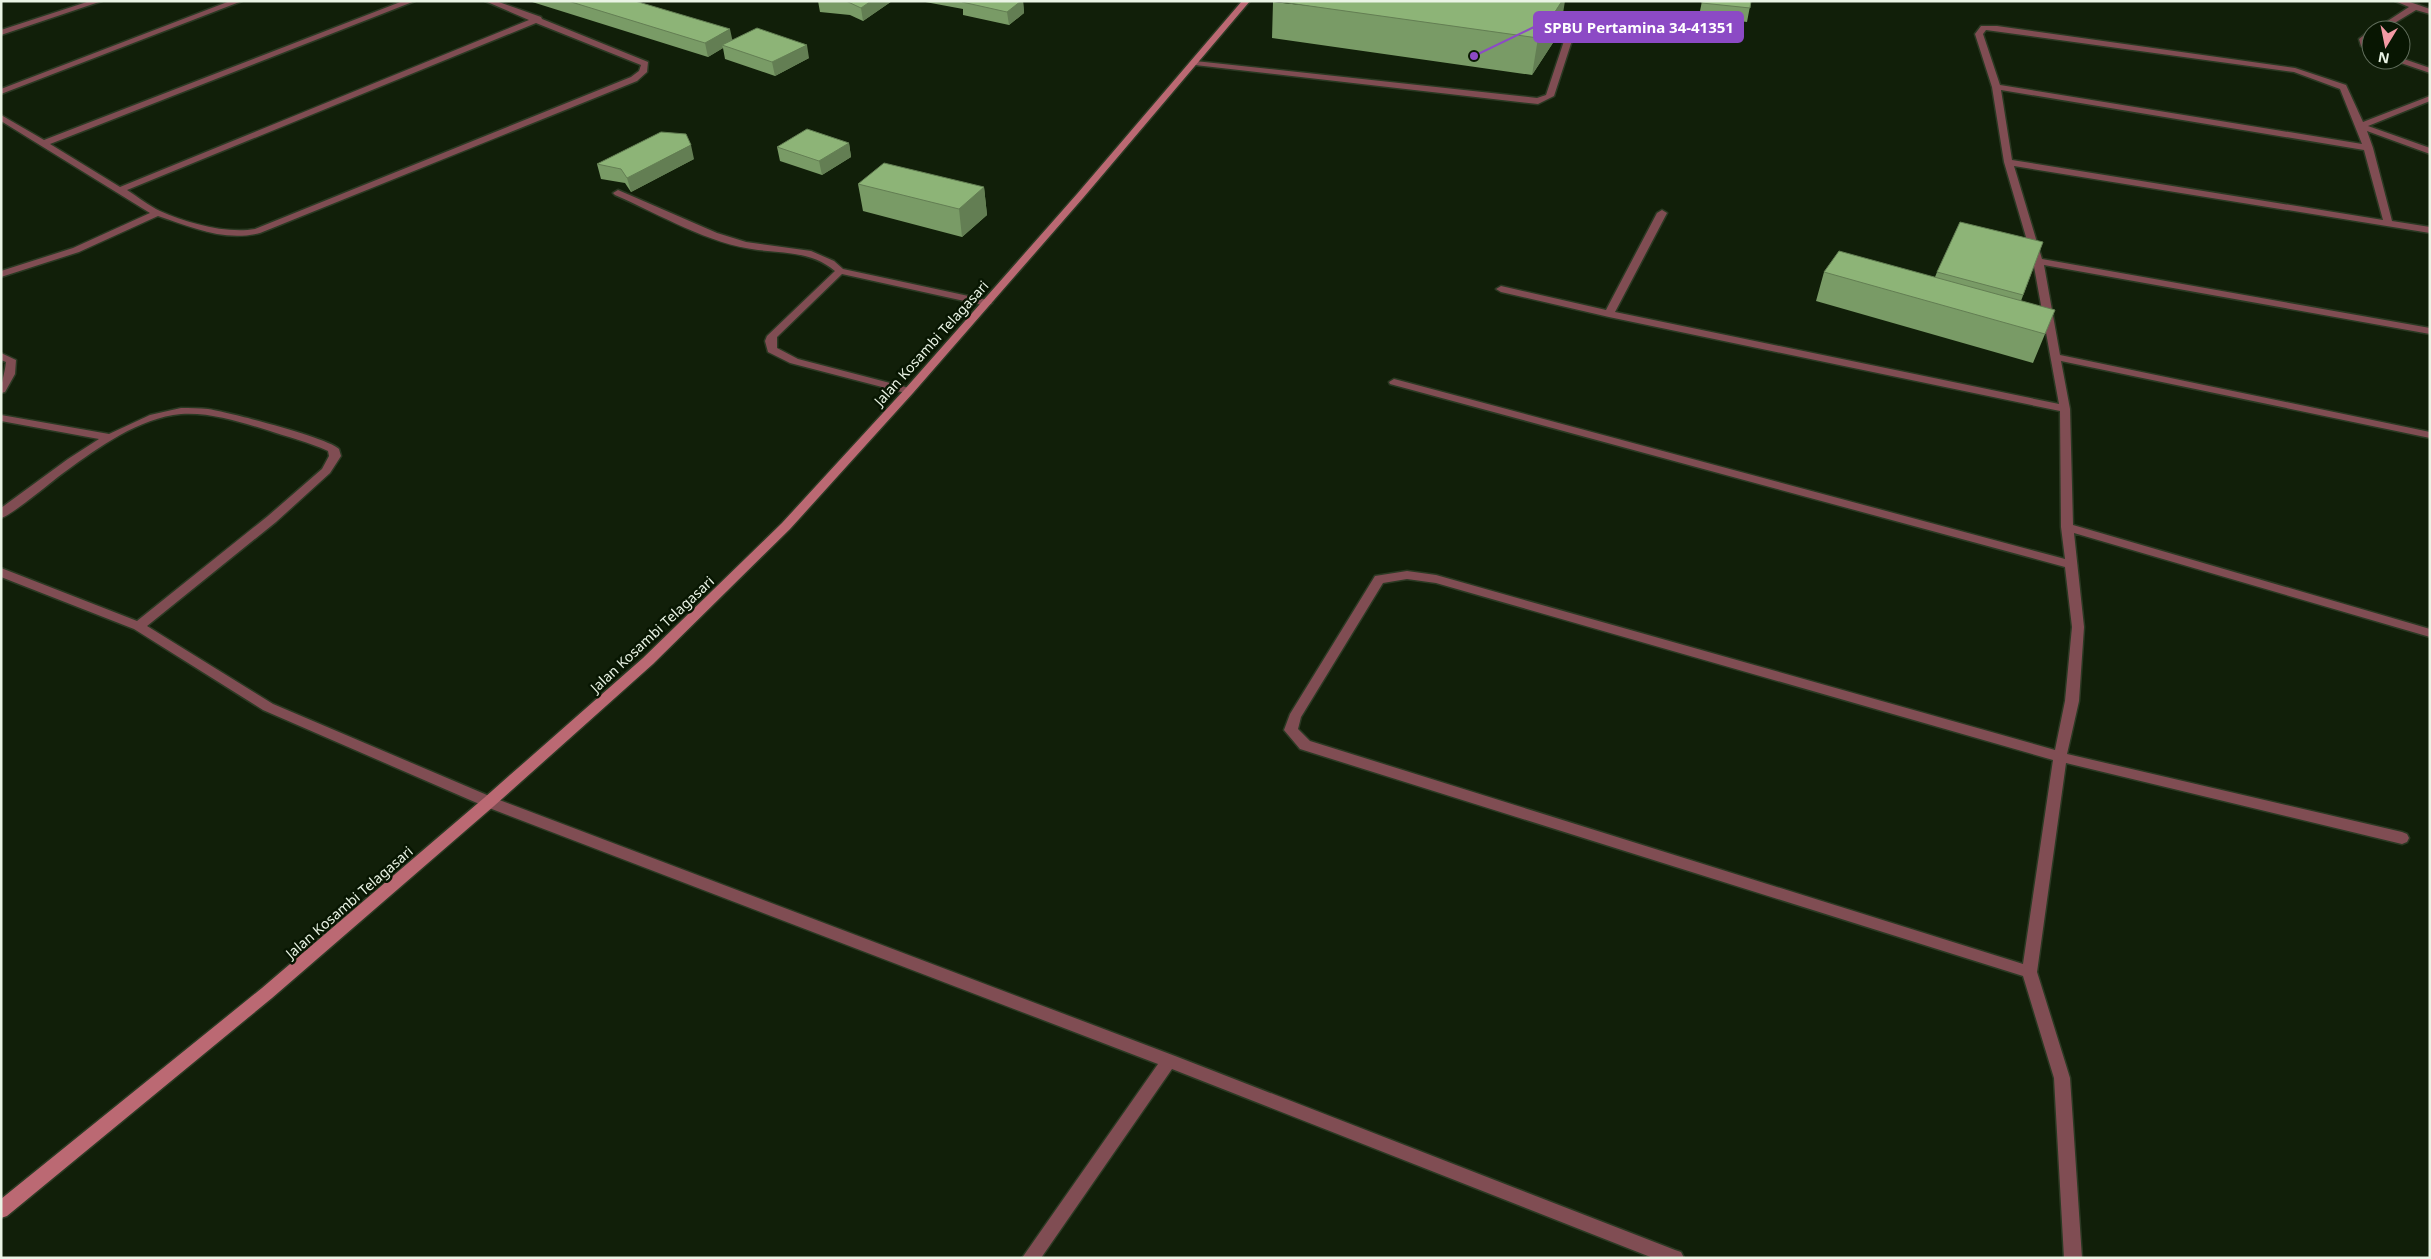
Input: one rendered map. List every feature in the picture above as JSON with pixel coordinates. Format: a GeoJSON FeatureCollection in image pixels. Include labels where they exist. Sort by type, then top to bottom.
{"type":"FeatureCollection","features":[{"type":"Feature","properties":{"kind":"main road","name":"Jalan Kosambi Telagasari"},"geometry":{"type":"LineString","coordinates":[[1,1210],[267,993],[489,802],[648,661],[779,533],[909,391],[1195,63],[1246,1]]}},
{"type":"Feature","properties":{"kind":"street"},"geometry":{"type":"LineString","coordinates":[[65,1],[77,8]]}},
{"type":"Feature","properties":{"kind":"street"},"geometry":{"type":"LineString","coordinates":[[1,33],[98,1]]}},
{"type":"Feature","properties":{"kind":"street"},"geometry":{"type":"LineString","coordinates":[[1,92],[238,1]]}},
{"type":"Feature","properties":{"kind":"street"},"geometry":{"type":"LineString","coordinates":[[44,144],[411,1]]}},
{"type":"Feature","properties":{"kind":"street"},"geometry":{"type":"LineString","coordinates":[[1,117],[157,213],[229,234],[243,235],[634,79],[643,72],[644,64],[489,1]]}},
{"type":"Feature","properties":{"kind":"street"},"geometry":{"type":"LineString","coordinates":[[2398,1],[2430,12]]}},
{"type":"Feature","properties":{"kind":"street"},"geometry":{"type":"LineString","coordinates":[[2394,20],[2415,7]]}},
{"type":"Feature","properties":{"kind":"street"},"geometry":{"type":"LineString","coordinates":[[1195,63],[1538,101],[1550,96],[1573,25],[1567,20],[1541,15]]}},
{"type":"Feature","properties":{"kind":"street"},"geometry":{"type":"LineString","coordinates":[[120,190],[538,20]]}},
{"type":"Feature","properties":{"kind":"street"},"geometry":{"type":"LineString","coordinates":[[2072,1258],[2062,1078],[2029,972],[2060,757],[2072,701],[2078,627],[2067,527],[2065,409],[2038,261],[2008,162],[1996,87],[1979,34],[1984,28],[1998,28],[2310,74],[2343,87],[2354,108],[2369,148],[2388,222]]}},
{"type":"Feature","properties":{"kind":"street"},"geometry":{"type":"LineString","coordinates":[[2411,63],[2430,70]]}},
{"type":"Feature","properties":{"kind":"street"},"geometry":{"type":"LineString","coordinates":[[1996,87],[2369,148]]}},
{"type":"Feature","properties":{"kind":"street"},"geometry":{"type":"LineString","coordinates":[[2360,126],[2430,98]]}},
{"type":"Feature","properties":{"kind":"street"},"geometry":{"type":"LineString","coordinates":[[2360,126],[2430,150]]}},
{"type":"Feature","properties":{"kind":"street"},"geometry":{"type":"LineString","coordinates":[[2008,162],[2430,230]]}},
{"type":"Feature","properties":{"kind":"street"},"geometry":{"type":"LineString","coordinates":[[618,193],[718,237],[746,245],[792,250],[818,257],[840,271],[987,303]]}},
{"type":"Feature","properties":{"kind":"street"},"geometry":{"type":"LineString","coordinates":[[1,274],[76,250],[157,213]]}},
{"type":"Feature","properties":{"kind":"street"},"geometry":{"type":"LineString","coordinates":[[1609,314],[1662,213]]}},
{"type":"Feature","properties":{"kind":"street"},"geometry":{"type":"LineString","coordinates":[[2038,261],[2430,331]]}},
{"type":"Feature","properties":{"kind":"street"},"geometry":{"type":"LineString","coordinates":[[840,271],[772,336],[770,341],[772,350],[794,361],[909,391]]}},
{"type":"Feature","properties":{"kind":"street"},"geometry":{"type":"LineString","coordinates":[[1501,289],[1609,314],[2065,409]]}},
{"type":"Feature","properties":{"kind":"street"},"geometry":{"type":"LineString","coordinates":[[1,356],[11,360],[10,374],[1,390]]}},
{"type":"Feature","properties":{"kind":"street"},"geometry":{"type":"LineString","coordinates":[[2056,357],[2430,435]]}},
{"type":"Feature","properties":{"kind":"street"},"geometry":{"type":"LineString","coordinates":[[1394,382],[2071,565]]}},
{"type":"Feature","properties":{"kind":"street"},"geometry":{"type":"LineString","coordinates":[[1,514],[108,437],[145,419],[167,412],[184,410],[206,412],[332,449],[335,456],[326,470],[272,518],[138,626]]}},
{"type":"Feature","properties":{"kind":"street"},"geometry":{"type":"LineString","coordinates":[[1,418],[108,437]]}},
{"type":"Feature","properties":{"kind":"street"},"geometry":{"type":"LineString","coordinates":[[2067,527],[2430,633]]}},
{"type":"Feature","properties":{"kind":"street"},"geometry":{"type":"LineString","coordinates":[[1,572],[138,626],[268,707],[489,802],[1169,1061],[1675,1258]]}},
{"type":"Feature","properties":{"kind":"street"},"geometry":{"type":"LineString","coordinates":[[2029,972],[1305,745],[1291,730],[1295,717],[1379,579],[1407,575],[1436,579],[2060,757],[2402,838]]}},
{"type":"Feature","properties":{"kind":"street"},"geometry":{"type":"LineString","coordinates":[[1031,1258],[1169,1061]]}},
{"type":"Feature","properties":{"kind":"building"},"geometry":{"type":"Polygon","coordinates":[[[568,1],[635,1],[730,29],[705,43],[568,1]]]}},
{"type":"Feature","properties":{"kind":"building"},"geometry":{"type":"Polygon","coordinates":[[[846,1],[871,1],[861,8],[846,1]]]}},
{"type":"Feature","properties":{"kind":"building"},"geometry":{"type":"Polygon","coordinates":[[[963,1],[1021,1],[1007,12],[963,1]]]}},
{"type":"Feature","properties":{"kind":"building"},"geometry":{"type":"Polygon","coordinates":[[[1274,1],[1562,1],[1538,38],[1274,1]]]}},
{"type":"Feature","properties":{"kind":"building"},"geometry":{"type":"Polygon","coordinates":[[[1702,1],[1751,1],[1750,8],[1702,3],[1702,1]]]}},
{"type":"Feature","properties":{"kind":"building"},"geometry":{"type":"Polygon","coordinates":[[[757,28],[807,45],[772,62],[722,45],[757,28]]]}},
{"type":"Feature","properties":{"kind":"building"},"geometry":{"type":"Polygon","coordinates":[[[807,129],[849,143],[819,161],[777,147],[807,129]]]}},
{"type":"Feature","properties":{"kind":"building"},"geometry":{"type":"Polygon","coordinates":[[[661,132],[686,134],[691,145],[627,178],[621,169],[597,164],[661,132]]]}},
{"type":"Feature","properties":{"kind":"building"},"geometry":{"type":"Polygon","coordinates":[[[884,163],[984,187],[959,209],[858,184],[884,163]]]}},
{"type":"Feature","properties":{"kind":"building"},"geometry":{"type":"Polygon","coordinates":[[[1960,222],[2043,242],[2023,295],[1937,272],[1960,222]]]}},
{"type":"Feature","properties":{"kind":"building"},"geometry":{"type":"Polygon","coordinates":[[[1839,251],[2055,310],[2045,334],[1824,272],[1839,251]]]}},
{"type":"Feature","properties":{"kind":"place","name":"SPBU Pertamina 34-41351"},"geometry":{"type":"Point","coordinates":[1474,56]}}]}
